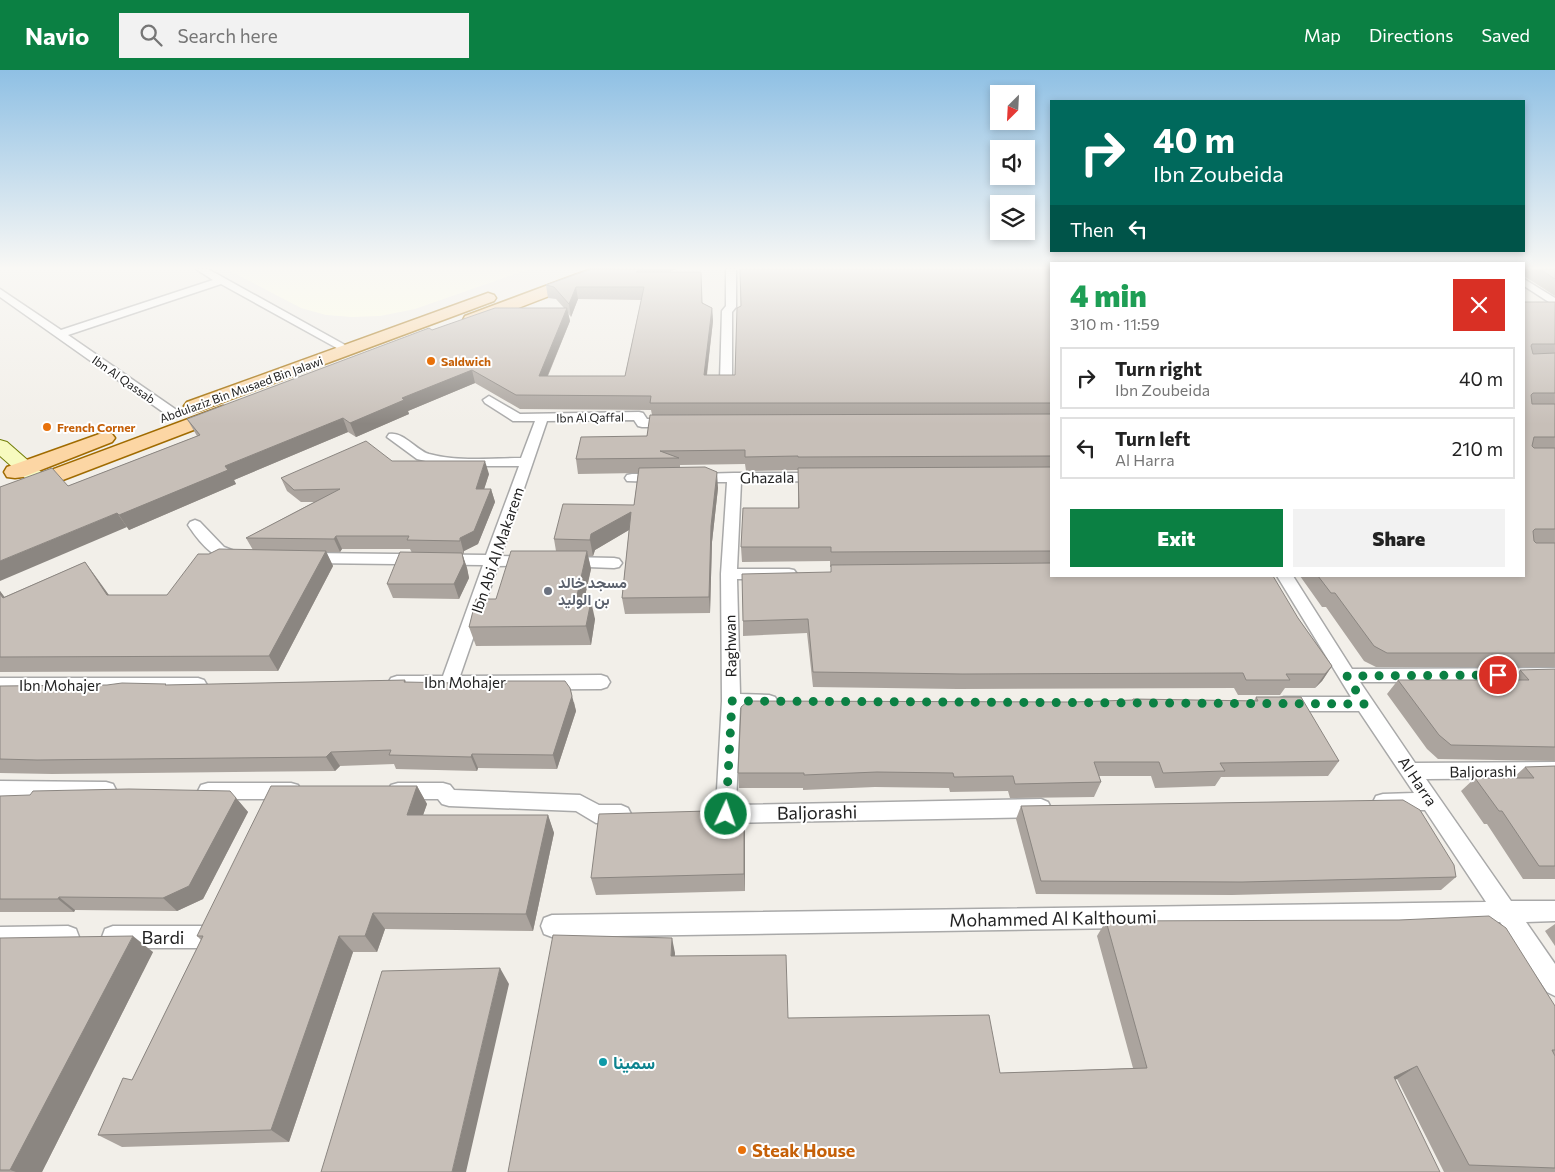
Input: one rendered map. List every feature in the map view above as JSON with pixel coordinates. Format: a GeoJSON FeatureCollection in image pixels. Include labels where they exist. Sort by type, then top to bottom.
{"type":"FeatureCollection","features":[{"type":"Feature","properties":{"kind":"main road","name":"Abdulaziz Bin Musaed Bin Jalawi"},"geometry":{"type":"LineString","coordinates":[[68,452],[429,320]]}},
{"type":"Feature","properties":{"kind":"main road","name":"Abdulaziz Bin Musaed Bin Jalawi"},"geometry":{"type":"LineString","coordinates":[[2,488],[19,463],[351,363],[468,320]]}},
{"type":"Feature","properties":{"kind":"main road"},"geometry":{"type":"LineString","coordinates":[[19,463],[57,451],[68,452]]}},
{"type":"Feature","properties":{"kind":"street","name":"Ibn Al Qassab"},"geometry":{"type":"LineString","coordinates":[[41,320],[174,414]]}},
{"type":"Feature","properties":{"kind":"street"},"geometry":{"type":"LineString","coordinates":[[60,334],[101,320]]}},
{"type":"Feature","properties":{"kind":"street"},"geometry":{"type":"LineString","coordinates":[[294,320],[348,350]]}},
{"type":"Feature","properties":{"kind":"street"},"geometry":{"type":"LineString","coordinates":[[726,380],[727,320]]}},
{"type":"Feature","properties":{"kind":"street","name":"Ibn Al Qaffal"},"geometry":{"type":"LineString","coordinates":[[489,400],[517,418],[639,416],[642,423],[682,423]]}},
{"type":"Feature","properties":{"kind":"street","name":"Ibn Abi Al Makarem"},"geometry":{"type":"LineString","coordinates":[[450,681],[494,560],[542,418]]}},
{"type":"Feature","properties":{"kind":"street"},"geometry":{"type":"LineString","coordinates":[[394,438],[422,456],[447,462],[528,462]]}},
{"type":"Feature","properties":{"kind":"street","name":"Ghazala"},"geometry":{"type":"LineString","coordinates":[[632,478],[833,476]]}},
{"type":"Feature","properties":{"kind":"street","name":"Raghwan"},"geometry":{"type":"LineString","coordinates":[[717,814],[732,701],[729,574],[734,477]]}},
{"type":"Feature","properties":{"kind":"street"},"geometry":{"type":"LineString","coordinates":[[195,525],[209,542],[228,557],[248,558]]}},
{"type":"Feature","properties":{"kind":"street"},"geometry":{"type":"LineString","coordinates":[[297,558],[614,563]]}},
{"type":"Feature","properties":{"kind":"street"},"geometry":{"type":"LineString","coordinates":[[729,574],[807,574]]}},
{"type":"Feature","properties":{"kind":"street","name":"Al Harra"},"geometry":{"type":"LineString","coordinates":[[1286,577],[1364,704],[1555,984]]}},
{"type":"Feature","properties":{"kind":"street"},"geometry":{"type":"LineString","coordinates":[[1347,676],[1555,675]]}},
{"type":"Feature","properties":{"kind":"street","name":"Ibn Mohajer"},"geometry":{"type":"LineString","coordinates":[[384,683],[450,681],[601,682]]}},
{"type":"Feature","properties":{"kind":"street","name":"Ibn Mohajer"},"geometry":{"type":"LineString","coordinates":[[0,685],[216,685]]}},
{"type":"Feature","properties":{"kind":"street"},"geometry":{"type":"LineString","coordinates":[[732,701],[791,702]]}},
{"type":"Feature","properties":{"kind":"street"},"geometry":{"type":"LineString","coordinates":[[1266,704],[1364,704]]}},
{"type":"Feature","properties":{"kind":"street","name":"Baljorashi"},"geometry":{"type":"LineString","coordinates":[[1411,771],[1555,770]]}},
{"type":"Feature","properties":{"kind":"street"},"geometry":{"type":"LineString","coordinates":[[0,789],[128,790]]}},
{"type":"Feature","properties":{"kind":"street"},"geometry":{"type":"LineString","coordinates":[[187,790],[305,791]]}},
{"type":"Feature","properties":{"kind":"street"},"geometry":{"type":"LineString","coordinates":[[384,791],[443,791],[449,798],[580,803],[596,814],[642,814]]}},
{"type":"Feature","properties":{"kind":"street"},"geometry":{"type":"LineString","coordinates":[[1361,802],[1431,801]]}},
{"type":"Feature","properties":{"kind":"street","name":"Baljorashi"},"geometry":{"type":"LineString","coordinates":[[717,814],[1064,808]]}},
{"type":"Feature","properties":{"kind":"street","name":"Mohammed Al Kalthoumi"},"geometry":{"type":"LineString","coordinates":[[552,926],[1555,911]]}},
{"type":"Feature","properties":{"kind":"street","name":"Bardi"},"geometry":{"type":"LineString","coordinates":[[0,938],[205,937]]}},
{"type":"Feature","properties":{"kind":"building"},"geometry":{"type":"Polygon","coordinates":[[[459,320],[562,320],[539,376],[625,376],[637,320],[711,320],[704,375],[735,375],[737,320],[1050,320],[1050,403],[650,403],[651,396],[516,395],[472,370],[402,398],[404,400],[350,423],[343,418],[225,466],[228,470],[0,561],[0,487],[52,468],[68,486],[200,435],[187,419],[429,328],[432,330],[459,320]]]}},
{"type":"Feature","properties":{"kind":"building"},"geometry":{"type":"Polygon","coordinates":[[[1525,320],[1555,320],[1555,344],[1532,344],[1531,346],[1533,354],[1555,353],[1555,393],[1533,393],[1531,395],[1532,404],[1555,404],[1555,437],[1534,437],[1532,446],[1534,448],[1555,448],[1555,529],[1535,529],[1533,531],[1536,543],[1555,543],[1555,653],[1387,653],[1374,646],[1335,593],[1331,593],[1319,577],[1525,577],[1525,320]]]}},
{"type":"Feature","properties":{"kind":"building"},"geometry":{"type":"Polygon","coordinates":[[[1050,414],[1050,456],[745,457],[745,450],[660,451],[679,458],[576,459],[581,437],[647,436],[650,415],[1050,414]]]}},
{"type":"Feature","properties":{"kind":"building"},"geometry":{"type":"Polygon","coordinates":[[[366,441],[392,461],[485,461],[476,489],[491,489],[474,531],[460,538],[460,541],[407,540],[409,536],[336,536],[334,539],[246,538],[340,489],[294,490],[281,478],[366,441]]]}},
{"type":"Feature","properties":{"kind":"building"},"geometry":{"type":"Polygon","coordinates":[[[705,467],[717,472],[711,526],[709,597],[622,598],[631,512],[591,534],[590,540],[554,539],[563,504],[634,505],[639,468],[705,467]]]}},
{"type":"Feature","properties":{"kind":"building"},"geometry":{"type":"Polygon","coordinates":[[[1050,467],[1050,551],[831,552],[831,547],[741,547],[743,508],[799,508],[798,468],[1050,467]]]}},
{"type":"Feature","properties":{"kind":"building"},"geometry":{"type":"Polygon","coordinates":[[[219,549],[326,551],[269,656],[0,657],[0,594],[3,598],[85,562],[107,595],[167,595],[198,554],[209,554],[219,549]]]}},
{"type":"Feature","properties":{"kind":"building","name":"مسجد خالد بن الوليد"},"geometry":{"type":"Polygon","coordinates":[[[511,551],[587,551],[576,600],[591,601],[586,626],[469,627],[476,599],[496,599],[511,551]]]}},
{"type":"Feature","properties":{"kind":"building"},"geometry":{"type":"Polygon","coordinates":[[[400,552],[462,553],[464,563],[454,584],[387,584],[400,552]]]}},
{"type":"Feature","properties":{"kind":"building"},"geometry":{"type":"Polygon","coordinates":[[[1050,563],[1050,577],[1274,577],[1298,618],[1332,666],[1325,674],[1286,674],[1290,680],[1246,680],[1243,673],[962,674],[813,672],[808,619],[743,621],[742,574],[831,572],[831,565],[1050,563]]]}},
{"type":"Feature","properties":{"kind":"building"},"geometry":{"type":"Polygon","coordinates":[[[1555,669],[1555,747],[1451,745],[1439,735],[1398,680],[1529,680],[1520,670],[1555,669]]]}},
{"type":"Feature","properties":{"kind":"building"},"geometry":{"type":"Polygon","coordinates":[[[405,680],[404,682],[506,684],[507,681],[565,681],[570,688],[572,696],[553,755],[472,754],[471,757],[389,755],[391,750],[331,752],[326,757],[0,759],[0,686],[405,680]]]}},
{"type":"Feature","properties":{"kind":"building"},"geometry":{"type":"Polygon","coordinates":[[[1256,697],[1301,697],[1339,761],[1220,763],[1225,771],[1163,773],[1159,762],[1094,762],[1101,782],[1015,784],[1013,776],[954,777],[953,773],[877,772],[804,775],[804,773],[738,773],[741,707],[748,701],[1073,702],[1133,699],[1258,701],[1256,697]]]}},
{"type":"Feature","properties":{"kind":"building"},"geometry":{"type":"Polygon","coordinates":[[[1555,766],[1555,866],[1539,866],[1502,811],[1499,811],[1475,778],[1534,778],[1525,767],[1555,766]]]}},
{"type":"Feature","properties":{"kind":"building"},"geometry":{"type":"Polygon","coordinates":[[[271,786],[417,786],[407,815],[548,815],[526,914],[373,913],[365,936],[339,936],[271,1130],[98,1135],[123,1078],[132,1080],[203,936],[197,936],[271,786]]]}},
{"type":"Feature","properties":{"kind":"building"},"geometry":{"type":"Polygon","coordinates":[[[129,789],[230,791],[236,798],[189,886],[163,898],[59,897],[58,899],[0,899],[0,796],[30,795],[33,791],[129,789]]]}},
{"type":"Feature","properties":{"kind":"building"},"geometry":{"type":"Polygon","coordinates":[[[1403,800],[1420,810],[1454,865],[1456,877],[1242,882],[1041,881],[1021,806],[1403,800]]]}},
{"type":"Feature","properties":{"kind":"building"},"geometry":{"type":"Polygon","coordinates":[[[744,810],[744,874],[591,878],[599,814],[744,810]]]}},
{"type":"Feature","properties":{"kind":"building"},"geometry":{"type":"Polygon","coordinates":[[[1489,916],[1506,928],[1555,1006],[1555,1050],[1552,1050],[1555,1056],[1555,1168],[1469,1165],[1417,1066],[1394,1077],[1440,1172],[508,1172],[553,935],[672,938],[671,956],[786,955],[788,1018],[989,1015],[1000,1073],[1147,1068],[1106,921],[1399,920],[1489,916]]]}},
{"type":"Feature","properties":{"kind":"building"},"geometry":{"type":"Polygon","coordinates":[[[133,936],[10,1170],[0,1170],[0,938],[133,936]]]}},
{"type":"Feature","properties":{"kind":"building"},"geometry":{"type":"Polygon","coordinates":[[[500,968],[452,1172],[321,1172],[382,971],[500,968]]]}},
{"type":"Feature","properties":{"kind":"place","name":"Saldwich"},"geometry":{"type":"Point","coordinates":[431,361]}},
{"type":"Feature","properties":{"kind":"place","name":"French Corner"},"geometry":{"type":"Point","coordinates":[47,427]}},
{"type":"Feature","properties":{"kind":"place","name":"مسجد خالد بن الوليد"},"geometry":{"type":"Point","coordinates":[548,591]}},
{"type":"Feature","properties":{"kind":"place","name":"سمينا"},"geometry":{"type":"Point","coordinates":[603,1062]}},
{"type":"Feature","properties":{"kind":"place","name":"Steak House"},"geometry":{"type":"Point","coordinates":[742,1150]}},
{"type":"Feature","properties":{"kind":"route"},"geometry":{"type":"LineString","coordinates":[[726,814],[732,701],[1364,704],[1347,676],[1498,675]]}}]}
